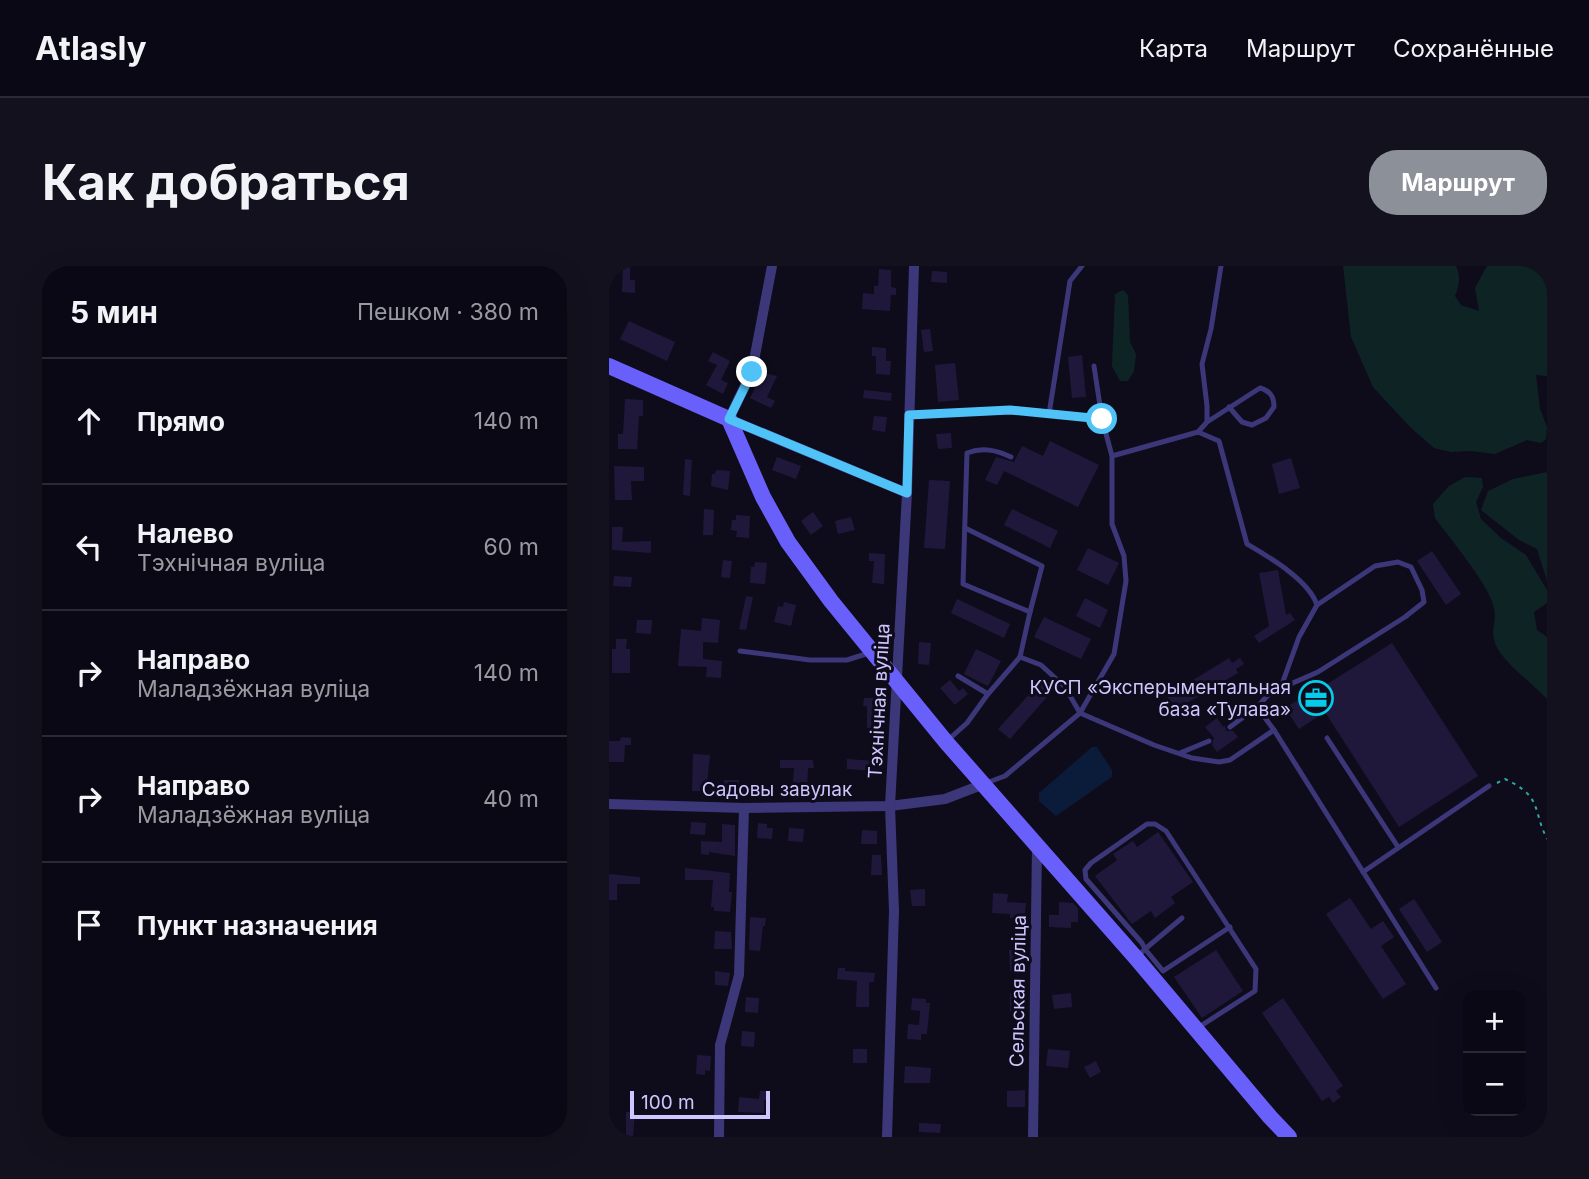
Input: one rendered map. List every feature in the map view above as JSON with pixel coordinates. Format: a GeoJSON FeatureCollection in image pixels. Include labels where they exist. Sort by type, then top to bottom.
{"type":"FeatureCollection","features":[{"type":"Feature","properties":{"kind":"street"},"geometry":{"type":"LineString","coordinates":[[772,266],[752,372],[729,419],[763,497],[788,542],[831,601],[946,742],[1037,845],[1140,954],[1194,1030],[1289,1137]]}},
{"type":"Feature","properties":{"kind":"street","name":"Тэхнічная вуліца"},"geometry":{"type":"LineString","coordinates":[[887,1137],[894,911],[890,806],[907,493],[914,266]]}},
{"type":"Feature","properties":{"kind":"street"},"geometry":{"type":"LineString","coordinates":[[609,366],[907,493]]}},
{"type":"Feature","properties":{"kind":"street","name":"Садовы завулак"},"geometry":{"type":"LineString","coordinates":[[609,804],[744,808],[890,806],[945,799],[984,784]]}},
{"type":"Feature","properties":{"kind":"street"},"geometry":{"type":"LineString","coordinates":[[719,1137],[720,1045],[739,975],[744,808]]}},
{"type":"Feature","properties":{"kind":"street","name":"Сельская вуліца"},"geometry":{"type":"LineString","coordinates":[[1033,1137],[1037,845]]}},
{"type":"Feature","properties":{"kind":"lane"},"geometry":{"type":"LineString","coordinates":[[1049,414],[1070,281],[1082,266]]}},
{"type":"Feature","properties":{"kind":"lane"},"geometry":{"type":"LineString","coordinates":[[1207,422],[1202,364],[1211,329],[1221,266]]}},
{"type":"Feature","properties":{"kind":"lane"},"geometry":{"type":"LineString","coordinates":[[984,784],[1005,776],[1080,713],[1114,654],[1126,581],[1124,556],[1112,524],[1112,456],[1102,419],[1094,366]]}},
{"type":"Feature","properties":{"kind":"lane"},"geometry":{"type":"LineString","coordinates":[[1112,456],[1198,432],[1207,422],[1260,387],[1268,390],[1274,398],[1274,407],[1266,418],[1252,425],[1242,422],[1230,407]]}},
{"type":"Feature","properties":{"kind":"lane"},"geometry":{"type":"LineString","coordinates":[[909,415],[1010,410],[1102,419]]}},
{"type":"Feature","properties":{"kind":"lane"},"geometry":{"type":"LineString","coordinates":[[1198,432],[1219,442],[1247,544],[1276,561],[1314,596],[1317,605]]}},
{"type":"Feature","properties":{"kind":"lane"},"geometry":{"type":"LineString","coordinates":[[1011,457],[997,450],[978,449],[967,453],[963,584],[1030,612]]}},
{"type":"Feature","properties":{"kind":"lane"},"geometry":{"type":"LineString","coordinates":[[946,742],[967,723],[1020,657],[1042,566],[965,528]]}},
{"type":"Feature","properties":{"kind":"lane"},"geometry":{"type":"LineString","coordinates":[[1230,727],[1257,707],[1270,693],[1318,672],[1424,602],[1422,590],[1411,567],[1398,562],[1375,566],[1317,605],[1299,637],[1281,687]]}},
{"type":"Feature","properties":{"kind":"lane"},"geometry":{"type":"LineString","coordinates":[[740,652],[810,660],[847,660],[874,652]]}},
{"type":"Feature","properties":{"kind":"lane"},"geometry":{"type":"LineString","coordinates":[[1020,657],[1041,665],[1065,687],[1080,713],[1179,754],[1219,762],[1230,760],[1274,730]]}},
{"type":"Feature","properties":{"kind":"lane"},"geometry":{"type":"LineString","coordinates":[[958,676],[988,694]]}},
{"type":"Feature","properties":{"kind":"lane"},"geometry":{"type":"LineString","coordinates":[[1257,707],[1436,988]]}},
{"type":"Feature","properties":{"kind":"lane"},"geometry":{"type":"LineString","coordinates":[[1327,738],[1398,847]]}},
{"type":"Feature","properties":{"kind":"lane"},"geometry":{"type":"LineString","coordinates":[[1179,754],[1209,741]]}},
{"type":"Feature","properties":{"kind":"lane"},"geometry":{"type":"LineString","coordinates":[[1363,872],[1489,786]]}},
{"type":"Feature","properties":{"kind":"lane"},"geometry":{"type":"LineString","coordinates":[[1194,1030],[1255,991],[1256,969],[1230,927],[1166,831],[1155,824],[1147,824],[1090,863],[1085,870],[1086,879],[1140,954],[1163,971],[1230,927]]}},
{"type":"Feature","properties":{"kind":"lane"},"geometry":{"type":"LineString","coordinates":[[1140,954],[1182,918]]}},
{"type":"Feature","properties":{"kind":"path"},"geometry":{"type":"LineString","coordinates":[[1489,786],[1505,779],[1521,786],[1537,805],[1547,839]]}},
{"type":"Feature","properties":{"kind":"green space"},"geometry":{"type":"Polygon","coordinates":[[[1343,266],[1456,266],[1459,281],[1455,296],[1461,305],[1479,311],[1475,288],[1487,266],[1547,266],[1547,376],[1536,375],[1540,409],[1547,427],[1546,439],[1541,443],[1527,440],[1495,454],[1451,452],[1434,448],[1410,427],[1373,387],[1351,337],[1343,266]]]}},
{"type":"Feature","properties":{"kind":"green space"},"geometry":{"type":"Polygon","coordinates":[[[1123,290],[1128,295],[1130,342],[1136,354],[1134,371],[1128,381],[1120,381],[1112,366],[1115,294],[1123,290]]]}},
{"type":"Feature","properties":{"kind":"green space"},"geometry":{"type":"Polygon","coordinates":[[[1547,472],[1547,581],[1537,549],[1519,540],[1481,510],[1488,491],[1513,479],[1547,472]]]}},
{"type":"Feature","properties":{"kind":"green space"},"geometry":{"type":"Polygon","coordinates":[[[1465,477],[1482,478],[1483,487],[1476,502],[1481,519],[1501,538],[1526,555],[1547,590],[1547,603],[1534,612],[1537,630],[1547,637],[1547,699],[1501,654],[1494,640],[1495,615],[1491,598],[1435,518],[1433,504],[1449,486],[1465,477]]]}},
{"type":"Feature","properties":{"kind":"water"},"geometry":{"type":"Polygon","coordinates":[[[1092,747],[1097,747],[1112,770],[1112,777],[1056,816],[1039,801],[1039,793],[1092,747]]]}},
{"type":"Feature","properties":{"kind":"building"},"geometry":{"type":"Polygon","coordinates":[[[623,266],[630,266],[630,280],[635,280],[635,293],[622,292],[623,266]]]}},
{"type":"Feature","properties":{"kind":"building"},"geometry":{"type":"Polygon","coordinates":[[[879,269],[891,270],[891,287],[896,288],[896,295],[891,295],[890,311],[862,309],[863,293],[874,294],[874,286],[878,286],[879,269]]]}},
{"type":"Feature","properties":{"kind":"building"},"geometry":{"type":"Polygon","coordinates":[[[932,271],[947,272],[947,283],[931,282],[932,271]]]}},
{"type":"Feature","properties":{"kind":"building"},"geometry":{"type":"Polygon","coordinates":[[[629,321],[675,342],[667,361],[620,339],[629,321]]]}},
{"type":"Feature","properties":{"kind":"building"},"geometry":{"type":"Polygon","coordinates":[[[930,329],[933,351],[924,352],[921,330],[930,329]]]}},
{"type":"Feature","properties":{"kind":"building"},"geometry":{"type":"Polygon","coordinates":[[[872,347],[886,348],[886,361],[891,361],[890,375],[876,374],[876,356],[872,356],[872,347]]]}},
{"type":"Feature","properties":{"kind":"building"},"geometry":{"type":"Polygon","coordinates":[[[713,352],[730,361],[721,380],[728,383],[723,394],[706,385],[717,365],[708,361],[713,352]]]}},
{"type":"Feature","properties":{"kind":"building"},"geometry":{"type":"Polygon","coordinates":[[[1082,355],[1086,397],[1072,398],[1068,357],[1082,355]]]}},
{"type":"Feature","properties":{"kind":"building"},"geometry":{"type":"Polygon","coordinates":[[[955,363],[959,400],[938,402],[935,365],[955,363]]]}},
{"type":"Feature","properties":{"kind":"building"},"geometry":{"type":"Polygon","coordinates":[[[760,372],[777,376],[767,397],[775,401],[771,408],[750,398],[760,372]]]}},
{"type":"Feature","properties":{"kind":"building"},"geometry":{"type":"Polygon","coordinates":[[[864,390],[892,393],[891,401],[863,398],[864,390]]]}},
{"type":"Feature","properties":{"kind":"building"},"geometry":{"type":"Polygon","coordinates":[[[625,399],[643,400],[637,449],[618,449],[618,434],[623,434],[625,399]]]}},
{"type":"Feature","properties":{"kind":"building"},"geometry":{"type":"Polygon","coordinates":[[[874,416],[887,417],[885,432],[872,430],[874,416]]]}},
{"type":"Feature","properties":{"kind":"building"},"geometry":{"type":"Polygon","coordinates":[[[951,433],[952,448],[938,449],[936,434],[951,433]]]}},
{"type":"Feature","properties":{"kind":"building"},"geometry":{"type":"Polygon","coordinates":[[[1050,441],[1099,465],[1078,507],[1004,471],[997,485],[985,480],[996,457],[1014,462],[1022,446],[1043,456],[1050,441]]]}},
{"type":"Feature","properties":{"kind":"building"},"geometry":{"type":"Polygon","coordinates":[[[777,457],[801,466],[796,479],[772,470],[777,457]]]}},
{"type":"Feature","properties":{"kind":"building"},"geometry":{"type":"Polygon","coordinates":[[[1291,458],[1300,488],[1279,494],[1272,464],[1291,458]]]}},
{"type":"Feature","properties":{"kind":"building"},"geometry":{"type":"Polygon","coordinates":[[[685,459],[692,460],[690,496],[683,495],[685,459]]]}},
{"type":"Feature","properties":{"kind":"building"},"geometry":{"type":"Polygon","coordinates":[[[614,466],[644,467],[644,481],[631,481],[632,500],[615,500],[614,466]]]}},
{"type":"Feature","properties":{"kind":"building"},"geometry":{"type":"Polygon","coordinates":[[[716,470],[730,471],[728,490],[711,486],[712,474],[715,474],[716,470]]]}},
{"type":"Feature","properties":{"kind":"building"},"geometry":{"type":"Polygon","coordinates":[[[929,480],[950,481],[945,549],[924,548],[929,480]]]}},
{"type":"Feature","properties":{"kind":"building"},"geometry":{"type":"Polygon","coordinates":[[[704,509],[714,510],[713,535],[703,535],[704,509]]]}},
{"type":"Feature","properties":{"kind":"building"},"geometry":{"type":"Polygon","coordinates":[[[1012,509],[1058,531],[1050,548],[1004,525],[1012,509]]]}},
{"type":"Feature","properties":{"kind":"building"},"geometry":{"type":"Polygon","coordinates":[[[813,512],[823,526],[811,535],[801,521],[813,512]]]}},
{"type":"Feature","properties":{"kind":"building"},"geometry":{"type":"Polygon","coordinates":[[[736,515],[750,516],[749,538],[736,537],[737,531],[731,530],[732,520],[736,520],[736,515]]]}},
{"type":"Feature","properties":{"kind":"building"},"geometry":{"type":"Polygon","coordinates":[[[851,517],[855,530],[838,534],[835,521],[851,517]]]}},
{"type":"Feature","properties":{"kind":"building"},"geometry":{"type":"Polygon","coordinates":[[[612,527],[623,527],[622,542],[651,541],[651,553],[612,550],[612,527]]]}},
{"type":"Feature","properties":{"kind":"building"},"geometry":{"type":"Polygon","coordinates":[[[1088,548],[1119,563],[1108,585],[1077,570],[1088,548]]]}},
{"type":"Feature","properties":{"kind":"building"},"geometry":{"type":"Polygon","coordinates":[[[1432,551],[1461,594],[1446,605],[1417,561],[1432,551]]]}},
{"type":"Feature","properties":{"kind":"building"},"geometry":{"type":"Polygon","coordinates":[[[869,553],[885,554],[884,584],[872,583],[874,561],[869,561],[869,553]]]}},
{"type":"Feature","properties":{"kind":"building"},"geometry":{"type":"Polygon","coordinates":[[[723,560],[732,561],[730,578],[721,577],[723,560]]]}},
{"type":"Feature","properties":{"kind":"building"},"geometry":{"type":"Polygon","coordinates":[[[755,562],[767,563],[765,584],[750,583],[751,567],[754,567],[755,562]]]}},
{"type":"Feature","properties":{"kind":"building"},"geometry":{"type":"Polygon","coordinates":[[[1278,570],[1286,615],[1290,613],[1295,620],[1259,643],[1254,636],[1269,626],[1259,573],[1278,570]]]}},
{"type":"Feature","properties":{"kind":"building"},"geometry":{"type":"Polygon","coordinates":[[[614,576],[632,577],[631,587],[613,586],[614,576]]]}},
{"type":"Feature","properties":{"kind":"building"},"geometry":{"type":"Polygon","coordinates":[[[746,596],[753,597],[746,630],[739,629],[746,596]]]}},
{"type":"Feature","properties":{"kind":"building"},"geometry":{"type":"Polygon","coordinates":[[[1085,598],[1108,610],[1100,628],[1076,616],[1085,598]]]}},
{"type":"Feature","properties":{"kind":"building"},"geometry":{"type":"Polygon","coordinates":[[[957,599],[1010,624],[1004,638],[951,613],[957,599]]]}},
{"type":"Feature","properties":{"kind":"building"},"geometry":{"type":"Polygon","coordinates":[[[784,602],[796,605],[791,626],[774,622],[778,606],[783,607],[784,602]]]}},
{"type":"Feature","properties":{"kind":"building"},"geometry":{"type":"Polygon","coordinates":[[[1044,617],[1091,639],[1081,659],[1034,637],[1044,617]]]}},
{"type":"Feature","properties":{"kind":"building"},"geometry":{"type":"Polygon","coordinates":[[[702,618],[720,620],[718,643],[703,642],[703,659],[722,661],[721,678],[706,677],[707,667],[678,666],[681,629],[701,631],[702,618]]]}},
{"type":"Feature","properties":{"kind":"building"},"geometry":{"type":"Polygon","coordinates":[[[637,620],[652,620],[651,634],[636,633],[637,620]]]}},
{"type":"Feature","properties":{"kind":"building"},"geometry":{"type":"Polygon","coordinates":[[[616,639],[627,639],[626,649],[630,649],[630,673],[612,673],[612,649],[616,649],[616,639]]]}},
{"type":"Feature","properties":{"kind":"building"},"geometry":{"type":"Polygon","coordinates":[[[919,642],[931,643],[929,665],[918,664],[919,642]]]}},
{"type":"Feature","properties":{"kind":"building"},"geometry":{"type":"Polygon","coordinates":[[[1392,643],[1478,776],[1399,827],[1325,712],[1299,729],[1285,708],[1392,643]]]}},
{"type":"Feature","properties":{"kind":"building"},"geometry":{"type":"Polygon","coordinates":[[[976,649],[1001,661],[988,686],[964,674],[976,649]]]}},
{"type":"Feature","properties":{"kind":"building"},"geometry":{"type":"Polygon","coordinates":[[[1229,658],[1232,663],[1240,658],[1244,664],[1236,669],[1238,673],[1175,710],[1167,696],[1229,658]]]}},
{"type":"Feature","properties":{"kind":"building"},"geometry":{"type":"Polygon","coordinates":[[[950,680],[959,691],[963,688],[968,694],[955,705],[940,688],[950,680]]]}},
{"type":"Feature","properties":{"kind":"building"},"geometry":{"type":"Polygon","coordinates":[[[1042,680],[1053,690],[1010,739],[998,729],[1042,680]]]}},
{"type":"Feature","properties":{"kind":"building"},"geometry":{"type":"Polygon","coordinates":[[[864,698],[876,698],[877,728],[867,728],[867,706],[863,706],[864,698]]]}},
{"type":"Feature","properties":{"kind":"building"},"geometry":{"type":"Polygon","coordinates":[[[1217,718],[1226,731],[1233,731],[1238,737],[1217,752],[1212,745],[1214,738],[1205,727],[1217,718]]]}},
{"type":"Feature","properties":{"kind":"building"},"geometry":{"type":"Polygon","coordinates":[[[621,737],[631,738],[631,745],[625,745],[624,762],[609,762],[609,741],[620,741],[621,737]]]}},
{"type":"Feature","properties":{"kind":"building"},"geometry":{"type":"Polygon","coordinates":[[[693,754],[710,755],[707,783],[702,782],[702,791],[692,791],[693,754]]]}},
{"type":"Feature","properties":{"kind":"building"},"geometry":{"type":"Polygon","coordinates":[[[847,759],[877,761],[876,771],[847,769],[847,759]]]}},
{"type":"Feature","properties":{"kind":"building"},"geometry":{"type":"Polygon","coordinates":[[[780,760],[813,760],[814,768],[808,768],[807,789],[821,789],[821,799],[792,796],[794,768],[780,768],[780,760]]]}},
{"type":"Feature","properties":{"kind":"building"},"geometry":{"type":"Polygon","coordinates":[[[724,780],[739,780],[739,794],[724,794],[724,780]]]}},
{"type":"Feature","properties":{"kind":"building"},"geometry":{"type":"Polygon","coordinates":[[[691,822],[706,823],[705,835],[690,834],[691,822]]]}},
{"type":"Feature","properties":{"kind":"building"},"geometry":{"type":"Polygon","coordinates":[[[758,823],[773,828],[772,839],[757,838],[758,823]]]}},
{"type":"Feature","properties":{"kind":"building"},"geometry":{"type":"Polygon","coordinates":[[[722,824],[735,825],[735,856],[709,852],[709,855],[701,854],[701,841],[722,842],[722,824]]]}},
{"type":"Feature","properties":{"kind":"building"},"geometry":{"type":"Polygon","coordinates":[[[789,828],[804,829],[803,842],[788,841],[789,828]]]}},
{"type":"Feature","properties":{"kind":"building"},"geometry":{"type":"Polygon","coordinates":[[[862,830],[877,831],[877,844],[861,844],[862,830]]]}},
{"type":"Feature","properties":{"kind":"building"},"geometry":{"type":"Polygon","coordinates":[[[1158,832],[1193,882],[1171,897],[1175,903],[1155,918],[1151,911],[1132,924],[1095,876],[1117,860],[1113,854],[1133,841],[1137,847],[1158,832]]]}},
{"type":"Feature","properties":{"kind":"building"},"geometry":{"type":"Polygon","coordinates":[[[872,855],[881,855],[882,875],[871,875],[872,855]]]}},
{"type":"Feature","properties":{"kind":"building"},"geometry":{"type":"Polygon","coordinates":[[[685,868],[730,873],[730,912],[714,911],[714,907],[711,907],[713,880],[685,880],[685,868]]]}},
{"type":"Feature","properties":{"kind":"building"},"geometry":{"type":"Polygon","coordinates":[[[609,874],[640,877],[640,884],[617,884],[617,900],[609,900],[609,874]]]}},
{"type":"Feature","properties":{"kind":"building"},"geometry":{"type":"Polygon","coordinates":[[[925,889],[925,906],[912,906],[910,890],[925,889]]]}},
{"type":"Feature","properties":{"kind":"building"},"geometry":{"type":"Polygon","coordinates":[[[993,893],[1008,894],[1007,902],[1026,903],[1024,923],[1014,923],[1015,918],[1010,918],[1010,914],[992,913],[993,893]]]}},
{"type":"Feature","properties":{"kind":"building"},"geometry":{"type":"Polygon","coordinates":[[[1350,898],[1371,929],[1383,921],[1394,937],[1381,946],[1406,984],[1383,999],[1326,914],[1350,898]]]}},
{"type":"Feature","properties":{"kind":"building"},"geometry":{"type":"Polygon","coordinates":[[[1414,899],[1442,942],[1427,952],[1399,909],[1414,899]]]}},
{"type":"Feature","properties":{"kind":"building"},"geometry":{"type":"Polygon","coordinates":[[[1059,902],[1073,903],[1078,908],[1078,922],[1071,922],[1071,928],[1049,927],[1049,915],[1059,915],[1059,902]]]}},
{"type":"Feature","properties":{"kind":"building"},"geometry":{"type":"Polygon","coordinates":[[[750,917],[766,918],[760,951],[749,950],[750,917]]]}},
{"type":"Feature","properties":{"kind":"building"},"geometry":{"type":"Polygon","coordinates":[[[715,931],[731,932],[732,949],[714,949],[715,931]]]}},
{"type":"Feature","properties":{"kind":"building"},"geometry":{"type":"Polygon","coordinates":[[[1009,950],[1026,950],[1027,971],[1010,971],[1009,950]]]}},
{"type":"Feature","properties":{"kind":"building"},"geometry":{"type":"Polygon","coordinates":[[[1216,950],[1243,991],[1202,1018],[1174,977],[1216,950]]]}},
{"type":"Feature","properties":{"kind":"building"},"geometry":{"type":"Polygon","coordinates":[[[838,968],[875,973],[874,982],[869,982],[869,1007],[856,1007],[857,981],[837,979],[838,968]]]}},
{"type":"Feature","properties":{"kind":"building"},"geometry":{"type":"Polygon","coordinates":[[[715,971],[730,973],[728,986],[715,985],[715,971]]]}},
{"type":"Feature","properties":{"kind":"building"},"geometry":{"type":"Polygon","coordinates":[[[1010,993],[1021,993],[1021,998],[1025,998],[1025,1011],[1010,1011],[1010,993]]]}},
{"type":"Feature","properties":{"kind":"building"},"geometry":{"type":"Polygon","coordinates":[[[1071,993],[1072,1007],[1054,1009],[1052,995],[1071,993]]]}},
{"type":"Feature","properties":{"kind":"building"},"geometry":{"type":"Polygon","coordinates":[[[746,997],[759,998],[758,1013],[745,1012],[746,997]]]}},
{"type":"Feature","properties":{"kind":"building"},"geometry":{"type":"Polygon","coordinates":[[[912,998],[926,999],[926,1003],[930,1003],[927,1034],[921,1034],[921,1040],[907,1039],[908,1024],[919,1025],[920,1011],[911,1010],[912,998]]]}},
{"type":"Feature","properties":{"kind":"building"},"geometry":{"type":"Polygon","coordinates":[[[1283,998],[1343,1086],[1336,1091],[1341,1097],[1333,1103],[1329,1097],[1322,1101],[1262,1013],[1283,998]]]}},
{"type":"Feature","properties":{"kind":"building"},"geometry":{"type":"Polygon","coordinates":[[[742,1031],[755,1032],[754,1047],[741,1046],[742,1031]]]}},
{"type":"Feature","properties":{"kind":"building"},"geometry":{"type":"Polygon","coordinates":[[[853,1049],[867,1049],[867,1063],[853,1063],[853,1049]]]}},
{"type":"Feature","properties":{"kind":"building"},"geometry":{"type":"Polygon","coordinates":[[[1048,1049],[1070,1051],[1068,1068],[1046,1066],[1048,1049]]]}},
{"type":"Feature","properties":{"kind":"building"},"geometry":{"type":"Polygon","coordinates":[[[697,1055],[711,1056],[710,1071],[705,1070],[705,1075],[696,1074],[697,1055]]]}},
{"type":"Feature","properties":{"kind":"building"},"geometry":{"type":"Polygon","coordinates":[[[1096,1061],[1101,1072],[1090,1078],[1084,1067],[1096,1061]]]}},
{"type":"Feature","properties":{"kind":"building"},"geometry":{"type":"Polygon","coordinates":[[[905,1066],[931,1068],[930,1083],[904,1083],[905,1066]]]}},
{"type":"Feature","properties":{"kind":"building"},"geometry":{"type":"Polygon","coordinates":[[[1025,1090],[1025,1107],[1007,1107],[1007,1091],[1025,1090]]]}},
{"type":"Feature","properties":{"kind":"building"},"geometry":{"type":"Polygon","coordinates":[[[760,1091],[769,1091],[769,1100],[764,1100],[764,1113],[738,1112],[739,1097],[759,1099],[760,1091]]]}},
{"type":"Feature","properties":{"kind":"building"},"geometry":{"type":"Polygon","coordinates":[[[626,1112],[635,1112],[633,1137],[626,1137],[626,1112]]]}},
{"type":"Feature","properties":{"kind":"building"},"geometry":{"type":"Polygon","coordinates":[[[919,1123],[941,1124],[940,1133],[919,1132],[919,1123]]]}},
{"type":"Feature","properties":{"kind":"place","name":"КУСП «Эксперыментальная база «Тулава»"},"geometry":{"type":"Point","coordinates":[1316,698]}},
{"type":"Feature","properties":{"kind":"route"},"geometry":{"type":"LineString","coordinates":[[752,372],[729,419],[907,493],[909,415],[1010,410],[1102,419]]}}]}
